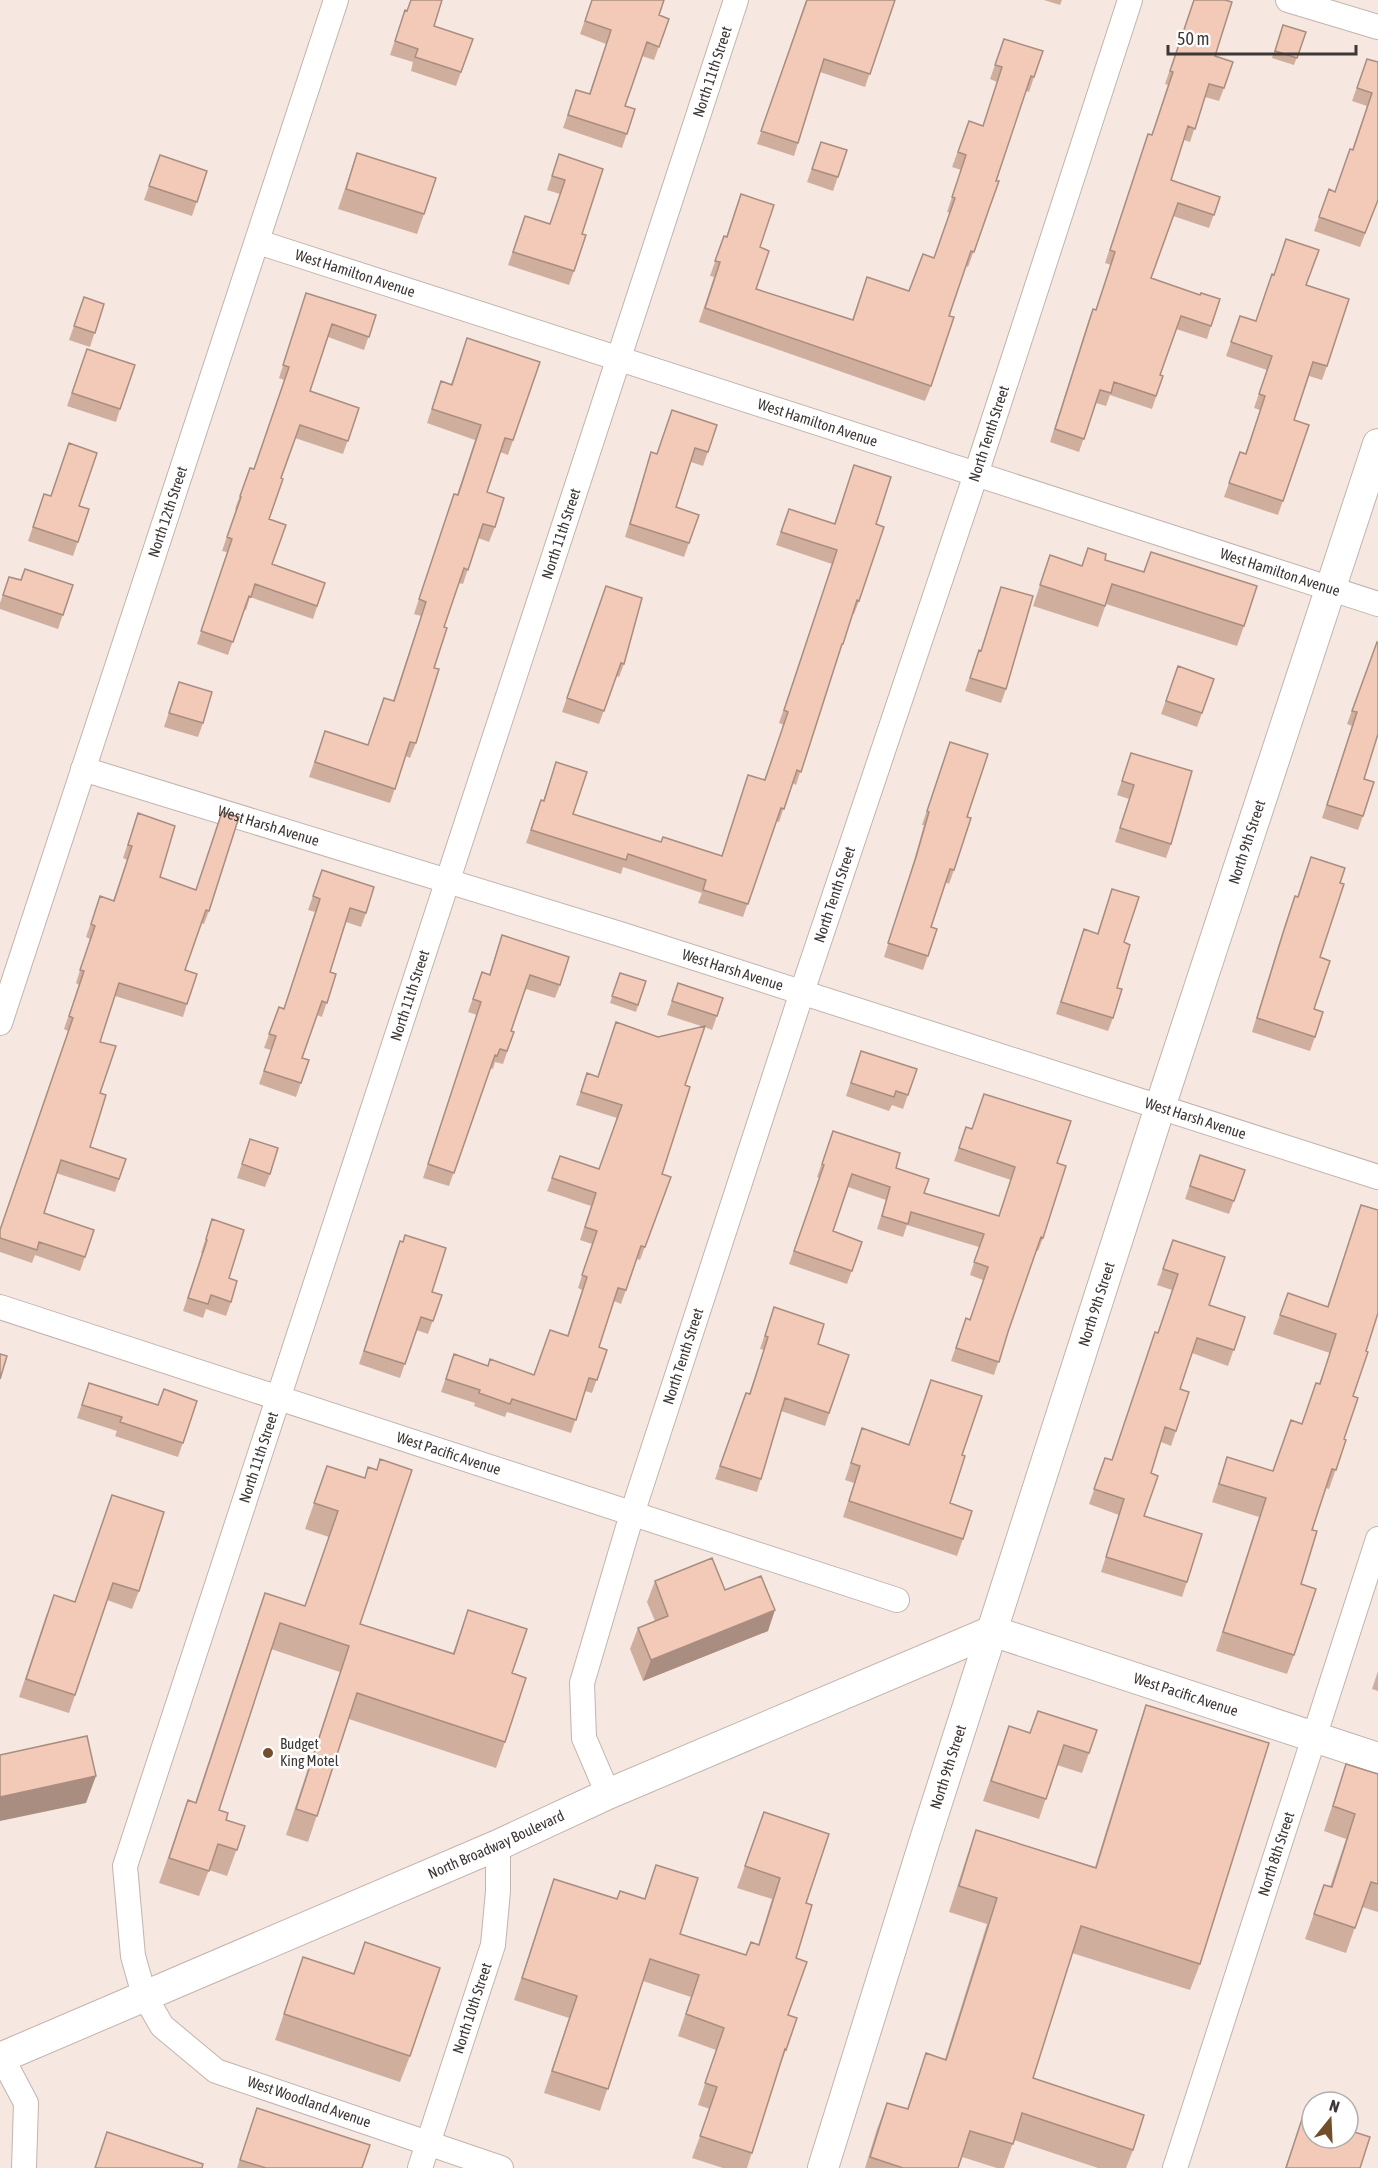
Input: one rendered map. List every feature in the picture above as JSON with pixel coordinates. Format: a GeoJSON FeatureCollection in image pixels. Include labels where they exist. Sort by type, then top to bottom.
{"type":"FeatureCollection","features":[{"type":"Feature","properties":{"kind":"main road","name":"North 9th Street"},"geometry":{"type":"LineString","coordinates":[[823,2168],[1160,1107],[1378,444]]}},
{"type":"Feature","properties":{"kind":"main road","name":"West Pacific Avenue"},"geometry":{"type":"LineString","coordinates":[[992,1631],[1378,1758]]}},
{"type":"Feature","properties":{"kind":"main road","name":"North Broadway Boulevard"},"geometry":{"type":"LineString","coordinates":[[1,2056],[498,1845],[608,1794],[992,1631]]}},
{"type":"Feature","properties":{"kind":"street","name":"North 12th Street"},"geometry":{"type":"LineString","coordinates":[[0,1023],[336,0]]}},
{"type":"Feature","properties":{"kind":"street","name":"North 11th Street"},"geometry":{"type":"LineString","coordinates":[[144,1995],[132,1956],[125,1866],[736,0]]}},
{"type":"Feature","properties":{"kind":"street","name":"North Tenth Street"},"geometry":{"type":"LineString","coordinates":[[608,1794],[584,1738],[582,1683],[632,1514],[802,992],[976,474],[1130,0]]}},
{"type":"Feature","properties":{"kind":"street"},"geometry":{"type":"LineString","coordinates":[[1288,0],[1378,27]]}},
{"type":"Feature","properties":{"kind":"street","name":"West Hamilton Avenue"},"geometry":{"type":"LineString","coordinates":[[258,242],[1378,604]]}},
{"type":"Feature","properties":{"kind":"street","name":"West Harsh Avenue"},"geometry":{"type":"LineString","coordinates":[[83,769],[447,880],[1378,1177]]}},
{"type":"Feature","properties":{"kind":"street","name":"West Pacific Avenue"},"geometry":{"type":"LineString","coordinates":[[0,1307],[897,1600]]}},
{"type":"Feature","properties":{"kind":"street","name":"North 8th Street"},"geometry":{"type":"LineString","coordinates":[[1175,2168],[1378,1539]]}},
{"type":"Feature","properties":{"kind":"street","name":"North 10th Street"},"geometry":{"type":"LineString","coordinates":[[420,2168],[493,1945],[498,1891],[498,1845]]}},
{"type":"Feature","properties":{"kind":"street","name":"West Woodland Avenue"},"geometry":{"type":"LineString","coordinates":[[144,1995],[162,2026],[216,2071],[501,2168]]}},
{"type":"Feature","properties":{"kind":"street"},"geometry":{"type":"LineString","coordinates":[[1,2056],[26,2103],[24,2168]]}},
{"type":"Feature","properties":{"kind":"building"},"geometry":{"type":"Polygon","coordinates":[[[411,0],[442,0],[434,26],[473,39],[461,72],[415,57],[418,49],[395,41],[405,10],[407,11],[411,0]]]}},
{"type":"Feature","properties":{"kind":"building"},"geometry":{"type":"Polygon","coordinates":[[[592,0],[664,0],[659,15],[669,19],[659,47],[647,42],[625,106],[635,109],[627,134],[568,115],[576,90],[590,94],[611,30],[585,21],[592,0]]]}},
{"type":"Feature","properties":{"kind":"building"},"geometry":{"type":"Polygon","coordinates":[[[807,0],[895,0],[870,74],[824,59],[798,143],[761,131],[807,0]]]}},
{"type":"Feature","properties":{"kind":"building"},"geometry":{"type":"Polygon","coordinates":[[[1194,0],[1232,2],[1215,56],[1233,62],[1224,88],[1209,84],[1195,129],[1188,126],[1171,180],[1220,197],[1214,215],[1178,203],[1151,278],[1200,295],[1201,293],[1220,299],[1211,326],[1181,316],[1160,375],[1163,376],[1156,396],[1114,382],[1111,393],[1100,390],[1084,439],[1055,429],[1093,309],[1096,310],[1115,252],[1110,250],[1148,134],[1152,135],[1173,72],[1170,71],[1194,0]]]}},
{"type":"Feature","properties":{"kind":"building"},"geometry":{"type":"Polygon","coordinates":[[[1283,25],[1306,32],[1297,58],[1275,51],[1283,25]]]}},
{"type":"Feature","properties":{"kind":"building"},"geometry":{"type":"Polygon","coordinates":[[[1004,39],[1043,51],[1034,77],[1031,76],[996,181],[999,181],[974,252],[971,251],[949,316],[954,317],[931,386],[705,308],[720,262],[715,261],[724,236],[727,237],[741,194],[774,205],[760,247],[769,251],[756,289],[853,320],[867,277],[909,291],[923,254],[934,258],[955,198],[952,197],[966,155],[958,152],[969,121],[983,126],[1002,67],[995,65],[1004,39]]]}},
{"type":"Feature","properties":{"kind":"building"},"geometry":{"type":"Polygon","coordinates":[[[1367,59],[1378,62],[1378,200],[1365,233],[1319,217],[1329,189],[1335,192],[1350,149],[1353,150],[1372,93],[1357,88],[1367,59]]]}},
{"type":"Feature","properties":{"kind":"building"},"geometry":{"type":"Polygon","coordinates":[[[821,142],[847,150],[838,177],[812,169],[821,142]]]}},
{"type":"Feature","properties":{"kind":"building"},"geometry":{"type":"Polygon","coordinates":[[[357,153],[436,178],[424,214],[346,189],[357,153]]]}},
{"type":"Feature","properties":{"kind":"building"},"geometry":{"type":"Polygon","coordinates":[[[559,154],[603,169],[582,234],[586,235],[574,271],[513,252],[525,216],[550,224],[565,180],[552,176],[559,154]]]}},
{"type":"Feature","properties":{"kind":"building"},"geometry":{"type":"Polygon","coordinates":[[[160,155],[207,171],[197,202],[149,186],[160,155]]]}},
{"type":"Feature","properties":{"kind":"building"},"geometry":{"type":"Polygon","coordinates":[[[1286,239],[1319,250],[1306,285],[1349,299],[1327,366],[1313,362],[1294,420],[1309,425],[1283,501],[1229,483],[1240,452],[1246,454],[1265,396],[1259,394],[1272,356],[1231,342],[1240,316],[1256,321],[1286,239]]]}},
{"type":"Feature","properties":{"kind":"building"},"geometry":{"type":"Polygon","coordinates":[[[306,293],[376,315],[369,337],[332,324],[310,391],[359,408],[348,441],[300,425],[269,519],[286,525],[272,564],[325,583],[317,606],[255,584],[233,642],[201,631],[232,539],[227,537],[240,496],[250,468],[254,469],[289,367],[283,365],[306,293]]]}},
{"type":"Feature","properties":{"kind":"building"},"geometry":{"type":"Polygon","coordinates":[[[84,297],[104,304],[95,333],[74,326],[84,297]]]}},
{"type":"Feature","properties":{"kind":"building"},"geometry":{"type":"Polygon","coordinates":[[[467,338],[540,362],[513,440],[505,438],[487,492],[504,498],[495,527],[483,524],[468,570],[464,568],[444,627],[447,628],[434,668],[439,669],[416,743],[410,742],[395,789],[315,762],[325,731],[368,745],[384,698],[394,701],[426,602],[419,599],[454,494],[458,495],[481,425],[432,409],[441,381],[452,385],[467,338]]]}},
{"type":"Feature","properties":{"kind":"building"},"geometry":{"type":"Polygon","coordinates":[[[87,349],[135,365],[120,409],[72,393],[87,349]]]}},
{"type":"Feature","properties":{"kind":"building"},"geometry":{"type":"Polygon","coordinates":[[[672,410],[717,425],[708,452],[695,448],[676,507],[699,515],[689,543],[630,524],[651,452],[657,454],[672,410]]]}},
{"type":"Feature","properties":{"kind":"building"},"geometry":{"type":"Polygon","coordinates":[[[69,443],[97,453],[79,506],[89,509],[78,542],[33,527],[44,494],[51,496],[69,443]]]}},
{"type":"Feature","properties":{"kind":"building"},"geometry":{"type":"Polygon","coordinates":[[[854,465],[891,477],[876,524],[884,527],[842,644],[801,772],[797,770],[784,809],[781,808],[748,904],[703,890],[706,880],[628,854],[626,860],[531,830],[541,800],[544,801],[556,762],[587,772],[573,814],[661,842],[663,837],[722,856],[748,775],[765,780],[788,712],[784,710],[837,550],[781,532],[789,509],[835,524],[854,465]]]}},
{"type":"Feature","properties":{"kind":"building"},"geometry":{"type":"Polygon","coordinates":[[[1088,548],[1106,554],[1105,560],[1144,572],[1151,552],[1257,586],[1244,626],[1112,584],[1105,606],[1040,585],[1050,555],[1082,566],[1088,548]]]}},
{"type":"Feature","properties":{"kind":"building"},"geometry":{"type":"Polygon","coordinates":[[[25,569],[73,585],[63,615],[3,595],[9,577],[21,580],[25,569]]]}},
{"type":"Feature","properties":{"kind":"building"},"geometry":{"type":"Polygon","coordinates":[[[606,586],[642,598],[624,664],[621,663],[604,711],[567,698],[606,586]]]}},
{"type":"Feature","properties":{"kind":"building"},"geometry":{"type":"Polygon","coordinates":[[[1001,587],[1033,596],[1006,689],[970,678],[1001,587]]]}},
{"type":"Feature","properties":{"kind":"building"},"geometry":{"type":"Polygon","coordinates":[[[1377,642],[1378,734],[1364,779],[1374,782],[1363,816],[1327,805],[1357,712],[1352,711],[1377,642]]]}},
{"type":"Feature","properties":{"kind":"building"},"geometry":{"type":"Polygon","coordinates":[[[1178,666],[1214,679],[1202,713],[1166,701],[1178,666]]]}},
{"type":"Feature","properties":{"kind":"building"},"geometry":{"type":"Polygon","coordinates":[[[179,682],[212,692],[203,723],[169,713],[179,682]]]}},
{"type":"Feature","properties":{"kind":"building"},"geometry":{"type":"Polygon","coordinates":[[[950,742],[988,754],[967,817],[971,818],[954,870],[950,869],[931,927],[937,929],[928,956],[888,943],[950,742]]]}},
{"type":"Feature","properties":{"kind":"building"},"geometry":{"type":"Polygon","coordinates":[[[1131,753],[1192,771],[1171,844],[1120,828],[1134,785],[1122,781],[1131,753]]]}},
{"type":"Feature","properties":{"kind":"building"},"geometry":{"type":"Polygon","coordinates":[[[222,812],[239,817],[209,911],[206,910],[185,970],[197,974],[187,1004],[119,983],[100,1042],[116,1046],[100,1093],[106,1095],[90,1147],[126,1159],[119,1179],[61,1160],[44,1213],[94,1230],[85,1257],[39,1242],[37,1250],[0,1238],[0,1230],[73,1018],[69,1016],[84,971],[80,970],[95,926],[91,924],[100,896],[114,901],[132,846],[128,845],[138,813],[175,826],[160,877],[196,890],[222,812]]]}},
{"type":"Feature","properties":{"kind":"building"},"geometry":{"type":"Polygon","coordinates":[[[1311,857],[1345,868],[1340,883],[1344,884],[1320,957],[1330,961],[1314,1009],[1323,1012],[1315,1037],[1257,1018],[1295,896],[1298,897],[1311,857]]]}},
{"type":"Feature","properties":{"kind":"building"},"geometry":{"type":"Polygon","coordinates":[[[322,870],[374,887],[366,913],[350,908],[330,972],[336,974],[327,1003],[322,1001],[302,1058],[309,1060],[301,1083],[264,1071],[276,1036],[269,1034],[279,1007],[284,1009],[320,899],[313,896],[322,870]]]}},
{"type":"Feature","properties":{"kind":"building"},"geometry":{"type":"Polygon","coordinates":[[[1112,889],[1139,897],[1124,942],[1130,945],[1117,988],[1122,989],[1113,1018],[1061,1002],[1084,929],[1098,934],[1112,889]]]}},
{"type":"Feature","properties":{"kind":"building"},"geometry":{"type":"Polygon","coordinates":[[[502,935],[569,957],[560,985],[530,975],[511,1031],[514,1032],[507,1051],[500,1049],[497,1056],[495,1055],[454,1173],[428,1164],[481,1002],[473,999],[482,972],[490,975],[502,935]]]}},
{"type":"Feature","properties":{"kind":"building"},"geometry":{"type":"Polygon","coordinates":[[[620,973],[646,981],[638,1005],[612,996],[620,973]]]}},
{"type":"Feature","properties":{"kind":"building"},"geometry":{"type":"Polygon","coordinates":[[[678,983],[723,998],[717,1016],[672,1001],[678,983]]]}},
{"type":"Feature","properties":{"kind":"building"},"geometry":{"type":"Polygon","coordinates":[[[616,1022],[658,1037],[705,1026],[685,1085],[690,1087],[662,1174],[671,1177],[645,1247],[641,1246],[626,1290],[618,1288],[599,1347],[607,1350],[597,1380],[589,1378],[576,1420],[512,1399],[510,1404],[479,1393],[480,1390],[446,1379],[454,1354],[488,1366],[490,1359],[534,1375],[550,1330],[568,1336],[587,1277],[582,1275],[597,1231],[585,1227],[596,1193],[552,1178],[560,1156],[599,1169],[622,1105],[581,1092],[587,1073],[598,1077],[616,1022]]]}},
{"type":"Feature","properties":{"kind":"building"},"geometry":{"type":"Polygon","coordinates":[[[861,1051],[917,1069],[908,1095],[896,1091],[894,1097],[851,1083],[861,1051]]]}},
{"type":"Feature","properties":{"kind":"building"},"geometry":{"type":"Polygon","coordinates":[[[984,1094],[1071,1121],[1057,1163],[1066,1166],[999,1362],[956,1348],[966,1318],[970,1320],[988,1267],[974,1262],[984,1234],[911,1212],[908,1224],[882,1216],[890,1187],[852,1174],[833,1231],[862,1242],[852,1271],[794,1251],[824,1165],[822,1164],[833,1131],[900,1153],[896,1168],[929,1179],[924,1193],[999,1216],[1015,1167],[959,1148],[966,1127],[972,1129],[984,1094]]]}},
{"type":"Feature","properties":{"kind":"building"},"geometry":{"type":"Polygon","coordinates":[[[250,1139],[278,1148],[270,1174],[242,1164],[250,1139]]]}},
{"type":"Feature","properties":{"kind":"building"},"geometry":{"type":"Polygon","coordinates":[[[1200,1155],[1245,1170],[1234,1201],[1190,1186],[1200,1155]]]}},
{"type":"Feature","properties":{"kind":"building"},"geometry":{"type":"Polygon","coordinates":[[[1361,1205],[1378,1210],[1378,1313],[1353,1396],[1358,1398],[1344,1439],[1346,1440],[1336,1470],[1332,1469],[1312,1530],[1317,1531],[1301,1584],[1316,1589],[1294,1655],[1223,1632],[1266,1498],[1219,1484],[1227,1457],[1273,1471],[1291,1420],[1302,1424],[1316,1383],[1320,1384],[1336,1334],[1280,1315],[1288,1293],[1328,1307],[1361,1205]]]}},
{"type":"Feature","properties":{"kind":"building"},"geometry":{"type":"Polygon","coordinates":[[[212,1219],[244,1230],[229,1278],[237,1281],[231,1302],[211,1295],[208,1304],[188,1298],[212,1219]]]}},
{"type":"Feature","properties":{"kind":"building"},"geometry":{"type":"Polygon","coordinates":[[[405,1235],[446,1248],[432,1292],[442,1295],[433,1321],[421,1317],[405,1364],[364,1351],[400,1241],[403,1242],[405,1235]]]}},
{"type":"Feature","properties":{"kind":"building"},"geometry":{"type":"Polygon","coordinates":[[[1173,1240],[1225,1257],[1209,1305],[1245,1317],[1234,1350],[1197,1338],[1180,1389],[1189,1392],[1176,1431],[1165,1427],[1151,1473],[1158,1476],[1144,1516],[1202,1534],[1187,1582],[1106,1557],[1124,1499],[1094,1489],[1105,1458],[1112,1460],[1155,1332],[1158,1333],[1178,1274],[1163,1269],[1173,1240]]]}},
{"type":"Feature","properties":{"kind":"building"},"geometry":{"type":"Polygon","coordinates":[[[774,1307],[824,1324],[818,1344],[849,1355],[829,1413],[785,1398],[761,1479],[720,1466],[746,1393],[750,1394],[768,1337],[765,1336],[774,1307]]]}},
{"type":"Feature","properties":{"kind":"building"},"geometry":{"type":"Polygon","coordinates":[[[0,1354],[7,1356],[0,1379],[0,1354]]]}},
{"type":"Feature","properties":{"kind":"building"},"geometry":{"type":"Polygon","coordinates":[[[931,1380],[982,1396],[962,1455],[965,1456],[950,1503],[972,1511],[963,1539],[849,1501],[860,1466],[851,1463],[862,1428],[909,1445],[931,1380]]]}},
{"type":"Feature","properties":{"kind":"building"},"geometry":{"type":"Polygon","coordinates":[[[89,1383],[158,1405],[164,1389],[197,1401],[183,1443],[120,1422],[122,1417],[82,1405],[89,1383]]]}},
{"type":"Feature","properties":{"kind":"building"},"geometry":{"type":"Polygon","coordinates":[[[380,1459],[412,1470],[360,1624],[454,1654],[468,1610],[527,1629],[512,1673],[526,1678],[505,1742],[357,1693],[317,1816],[296,1809],[349,1646],[280,1623],[219,1810],[228,1813],[226,1820],[245,1826],[237,1850],[218,1844],[209,1871],[169,1858],[188,1800],[196,1803],[265,1593],[305,1606],[338,1511],[314,1503],[327,1466],[365,1478],[368,1467],[377,1470],[380,1459]]]}},
{"type":"Feature","properties":{"kind":"building"},"geometry":{"type":"Polygon","coordinates":[[[112,1495],[164,1512],[139,1591],[113,1583],[75,1695],[26,1679],[54,1595],[75,1602],[112,1495]]]}},
{"type":"Feature","properties":{"kind":"building"},"geometry":{"type":"Polygon","coordinates":[[[712,1558],[725,1590],[761,1576],[775,1610],[651,1660],[638,1628],[668,1616],[655,1581],[712,1558]]]}},
{"type":"Feature","properties":{"kind":"building"},"geometry":{"type":"Polygon","coordinates":[[[1146,1705],[1269,1743],[1200,1964],[1081,1926],[1033,2078],[1144,2115],[1133,2150],[1022,2113],[1013,2144],[970,2131],[958,2168],[903,2168],[870,2157],[887,2103],[908,2109],[926,2053],[946,2060],[997,1898],[959,1886],[976,1830],[1096,1868],[1146,1705]]]}},
{"type":"Feature","properties":{"kind":"building"},"geometry":{"type":"Polygon","coordinates":[[[1038,1711],[1097,1730],[1089,1753],[1064,1745],[1046,1799],[991,1781],[1009,1726],[1030,1733],[1038,1711]]]}},
{"type":"Feature","properties":{"kind":"building"},"geometry":{"type":"Polygon","coordinates":[[[87,1736],[96,1776],[0,1797],[0,1755],[87,1736]]]}},
{"type":"Feature","properties":{"kind":"building"},"geometry":{"type":"Polygon","coordinates":[[[1346,1764],[1378,1774],[1378,1884],[1371,1882],[1355,1928],[1314,1914],[1324,1885],[1332,1887],[1355,1814],[1333,1806],[1346,1764]]]}},
{"type":"Feature","properties":{"kind":"building"},"geometry":{"type":"Polygon","coordinates":[[[764,1812],[829,1834],[806,1903],[812,1905],[796,1958],[807,1962],[788,2015],[797,2018],[752,2153],[700,2136],[717,2087],[705,2083],[724,2028],[686,2014],[699,1975],[650,1959],[608,2089],[552,2071],[577,1996],[522,1978],[554,1879],[617,1899],[620,1891],[645,1899],[656,1865],[698,1878],[680,1934],[746,1955],[751,1942],[759,1945],[780,1878],[745,1866],[764,1812]]]}},
{"type":"Feature","properties":{"kind":"building"},"geometry":{"type":"Polygon","coordinates":[[[365,1942],[440,1968],[410,2056],[284,2014],[303,1957],[354,1974],[365,1942]]]}},
{"type":"Feature","properties":{"kind":"building"},"geometry":{"type":"Polygon","coordinates":[[[257,2108],[370,2145],[362,2168],[266,2168],[240,2160],[257,2108]]]}},
{"type":"Feature","properties":{"kind":"building"},"geometry":{"type":"Polygon","coordinates":[[[1300,2125],[1300,2150],[1360,2150],[1360,2134],[1370,2137],[1360,2168],[1286,2168],[1300,2125]]]}},
{"type":"Feature","properties":{"kind":"building"},"geometry":{"type":"Polygon","coordinates":[[[107,2132],[203,2164],[202,2168],[95,2168],[107,2132]]]}},
{"type":"Feature","properties":{"kind":"place","name":"Budget King Motel"},"geometry":{"type":"Point","coordinates":[268,1753]}}]}
